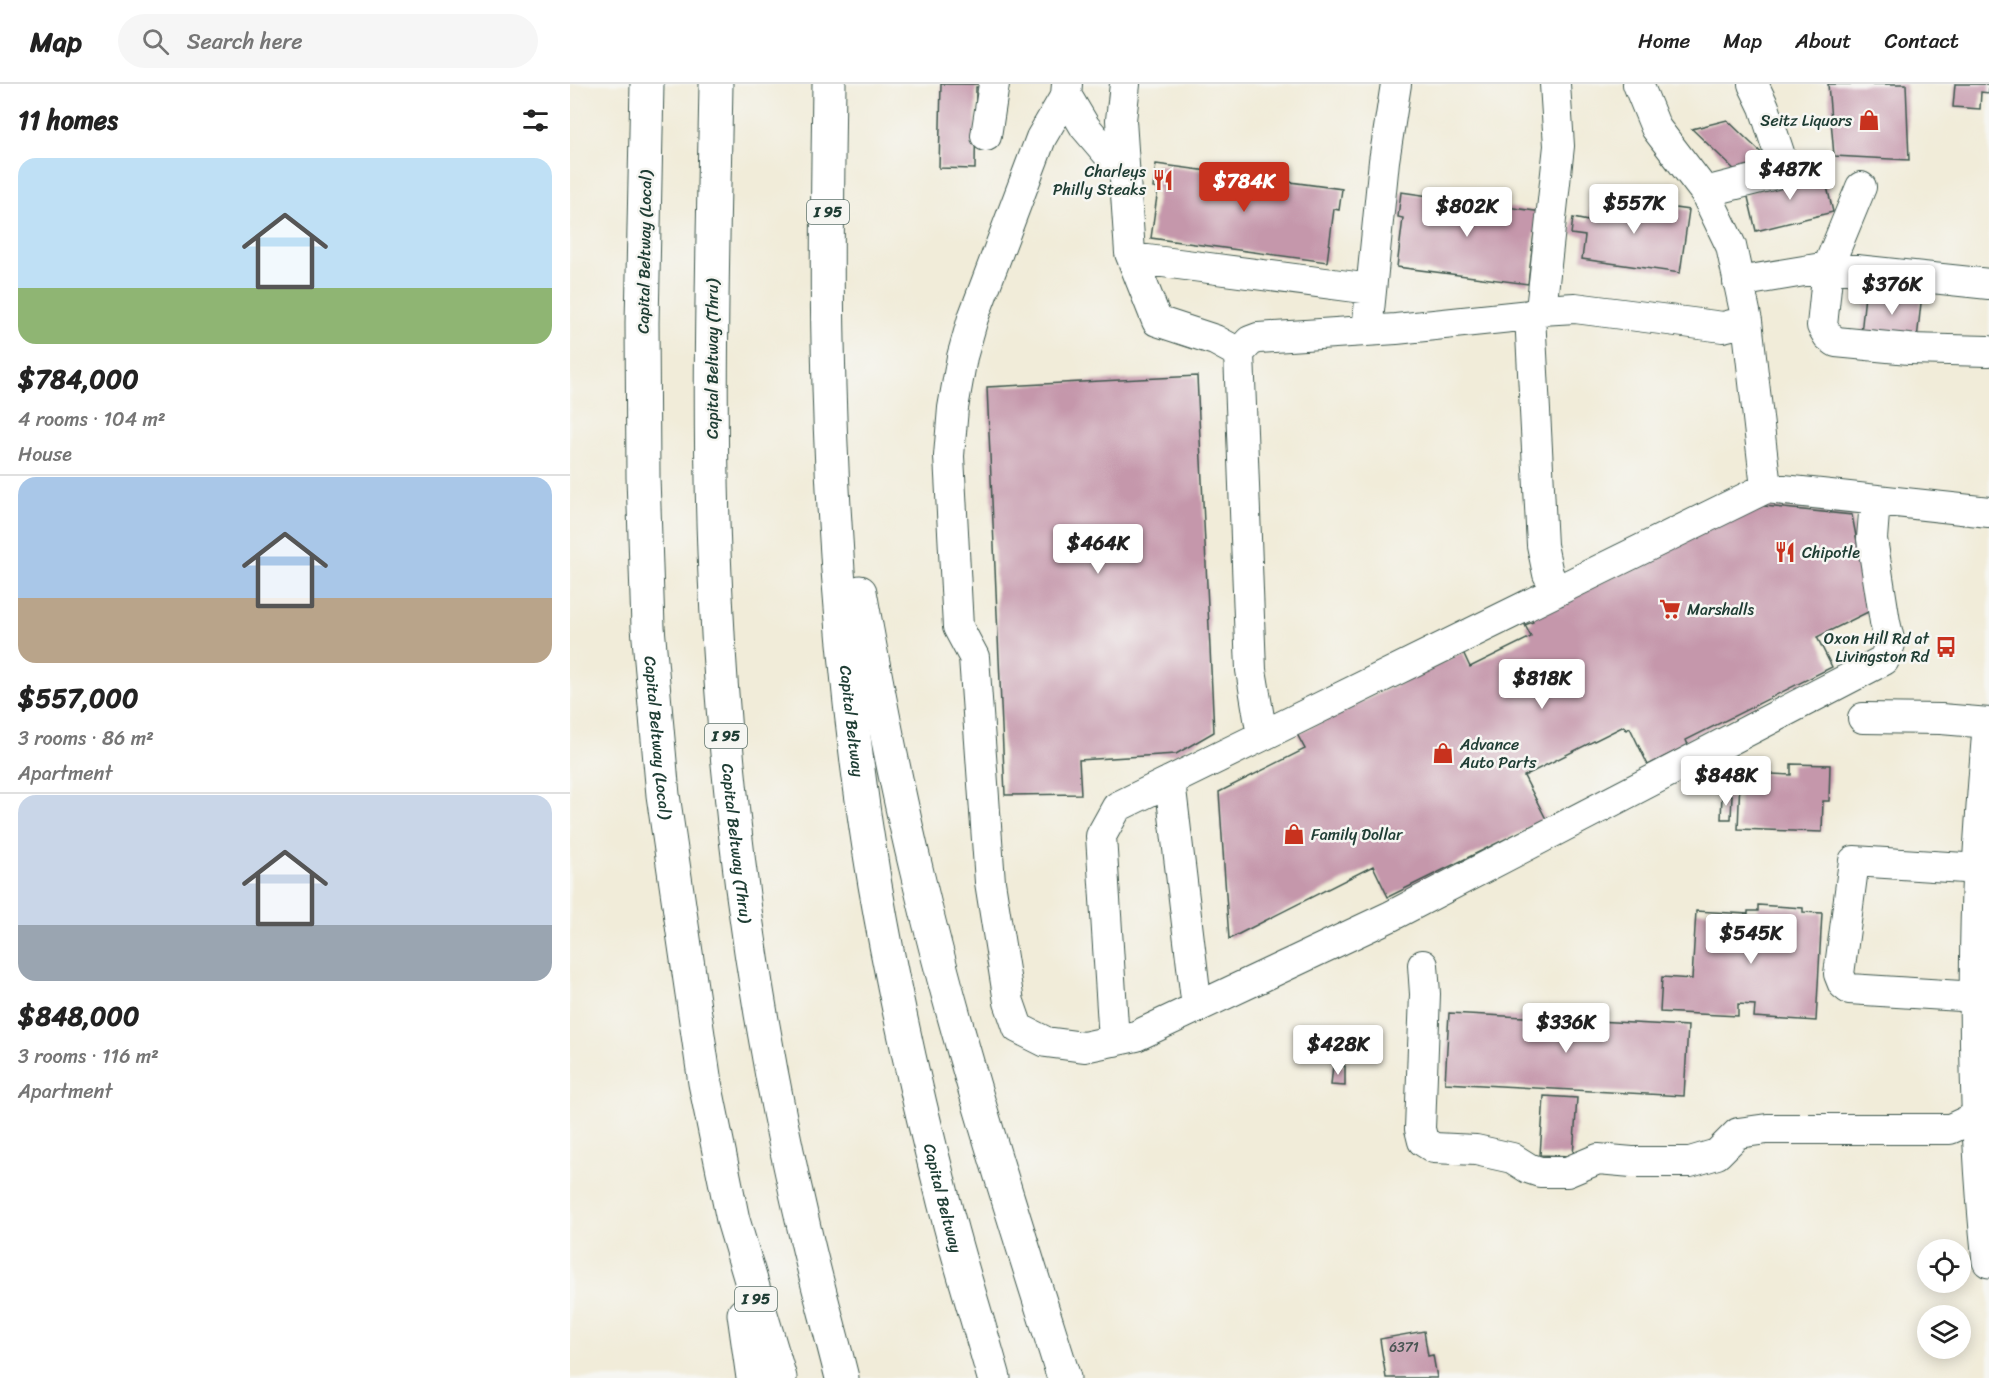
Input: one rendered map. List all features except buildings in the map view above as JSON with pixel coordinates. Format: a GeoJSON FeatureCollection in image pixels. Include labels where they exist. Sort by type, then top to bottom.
{"type":"FeatureCollection","features":[{"type":"Feature","properties":{"kind":"main road","name":"Capital Beltway (Local)"},"geometry":{"type":"LineString","coordinates":[[647,84],[642,323],[643,477],[648,627],[663,795],[705,1083],[733,1220],[780,1378]]}},
{"type":"Feature","properties":{"kind":"main road","name":"Capital Beltway (Thru)"},"geometry":{"type":"LineString","coordinates":[[716,84],[712,466],[716,597],[728,762],[745,909],[772,1070],[805,1231],[843,1378]]}},
{"type":"Feature","properties":{"kind":"main road","name":"Capital Beltway"},"geometry":{"type":"LineString","coordinates":[[829,84],[828,340],[832,469],[855,741],[875,884],[901,1025],[942,1197],[984,1343]]}},
{"type":"Feature","properties":{"kind":"main road"},"geometry":{"type":"LineString","coordinates":[[828,340],[859,587],[885,732],[918,878],[1004,1188],[1064,1378]]}},
{"type":"Feature","properties":{"kind":"main road"},"geometry":{"type":"LineString","coordinates":[[1989,728],[1980,869],[1977,997],[1989,1261]]}},
{"type":"Feature","properties":{"kind":"main road"},"geometry":{"type":"LineString","coordinates":[[733,1220],[753,1378]]}},
{"type":"Feature","properties":{"kind":"main road","name":"I 95"},"geometry":{"type":"LineString","coordinates":[[984,1343],[994,1378]]}},
{"type":"Feature","properties":{"kind":"main road","name":"I 95"},"geometry":{"type":"LineString","coordinates":[[984,1343],[1004,1378]]}},
{"type":"Feature","properties":{"kind":"lane"},"geometry":{"type":"LineString","coordinates":[[986,136],[994,84]]}},
{"type":"Feature","properties":{"kind":"lane"},"geometry":{"type":"LineString","coordinates":[[1125,84],[1121,120],[1132,258],[1157,321],[1215,340],[1239,352]]}},
{"type":"Feature","properties":{"kind":"lane"},"geometry":{"type":"LineString","coordinates":[[1367,331],[1384,161],[1396,84]]}},
{"type":"Feature","properties":{"kind":"lane"},"geometry":{"type":"LineString","coordinates":[[1555,84],[1559,146],[1536,313],[1542,545],[1548,574],[1557,591]]}},
{"type":"Feature","properties":{"kind":"lane"},"geometry":{"type":"LineString","coordinates":[[1638,84],[1656,128],[1705,192],[1731,246],[1747,321],[1766,488]]}},
{"type":"Feature","properties":{"kind":"lane"},"geometry":{"type":"LineString","coordinates":[[1705,192],[1776,174],[1783,165],[1764,107],[1753,84]]}},
{"type":"Feature","properties":{"kind":"lane"},"geometry":{"type":"LineString","coordinates":[[1067,89],[1085,126],[1125,174]]}},
{"type":"Feature","properties":{"kind":"lane"},"geometry":{"type":"LineString","coordinates":[[1067,89],[1041,138],[973,318],[962,357],[953,408],[949,456],[958,627],[974,657],[990,882],[1009,1002],[1018,1028],[1046,1042],[1084,1047],[1136,1036],[1391,916],[1884,660],[1890,644],[1872,538],[1875,500]]}},
{"type":"Feature","properties":{"kind":"lane"},"geometry":{"type":"LineString","coordinates":[[1861,187],[1828,267],[1822,326],[1828,336],[1836,342],[1909,349],[1989,351]]}},
{"type":"Feature","properties":{"kind":"lane"},"geometry":{"type":"LineString","coordinates":[[1132,258],[1371,289]]}},
{"type":"Feature","properties":{"kind":"lane"},"geometry":{"type":"LineString","coordinates":[[1738,282],[1828,267],[1989,284]]}},
{"type":"Feature","properties":{"kind":"lane"},"geometry":{"type":"LineString","coordinates":[[1262,736],[1251,670],[1239,352],[1250,340],[1367,331],[1575,308],[1723,327],[1747,321]]}},
{"type":"Feature","properties":{"kind":"lane"},"geometry":{"type":"LineString","coordinates":[[1114,1041],[1101,836],[1117,807],[1766,488],[1989,512]]}},
{"type":"Feature","properties":{"kind":"lane"},"geometry":{"type":"LineString","coordinates":[[1863,718],[1941,719],[1989,723]]}},
{"type":"Feature","properties":{"kind":"lane"},"geometry":{"type":"LineString","coordinates":[[1170,781],[1197,1008]]}},
{"type":"Feature","properties":{"kind":"lane"},"geometry":{"type":"LineString","coordinates":[[1977,997],[1849,989],[1842,984],[1839,974],[1854,861],[1980,869]]}},
{"type":"Feature","properties":{"kind":"lane"},"geometry":{"type":"LineString","coordinates":[[1423,965],[1425,994],[1420,1129],[1423,1141],[1434,1148],[1476,1150],[1512,1158],[1540,1172],[1567,1172],[1598,1159],[1632,1162],[1690,1162],[1717,1154],[1738,1133],[1758,1130],[1950,1129],[1983,1116]]}},
{"type":"Feature","properties":{"kind":"place","name":"Seitz Liquors"},"geometry":{"type":"Point","coordinates":[1869,120]}},
{"type":"Feature","properties":{"kind":"place","name":"Charleys Philly Steaks"},"geometry":{"type":"Point","coordinates":[1163,180]}},
{"type":"Feature","properties":{"kind":"place","name":"Chipotle"},"geometry":{"type":"Point","coordinates":[1785,552]}},
{"type":"Feature","properties":{"kind":"place","name":"Marshalls"},"geometry":{"type":"Point","coordinates":[1670,609]}},
{"type":"Feature","properties":{"kind":"place","name":"Oxon Hill Rd at Livingston Rd"},"geometry":{"type":"Point","coordinates":[1946,647]}},
{"type":"Feature","properties":{"kind":"place","name":"Advance Auto Parts"},"geometry":{"type":"Point","coordinates":[1443,753]}},
{"type":"Feature","properties":{"kind":"place","name":"Family Dollar"},"geometry":{"type":"Point","coordinates":[1294,834]}}]}
